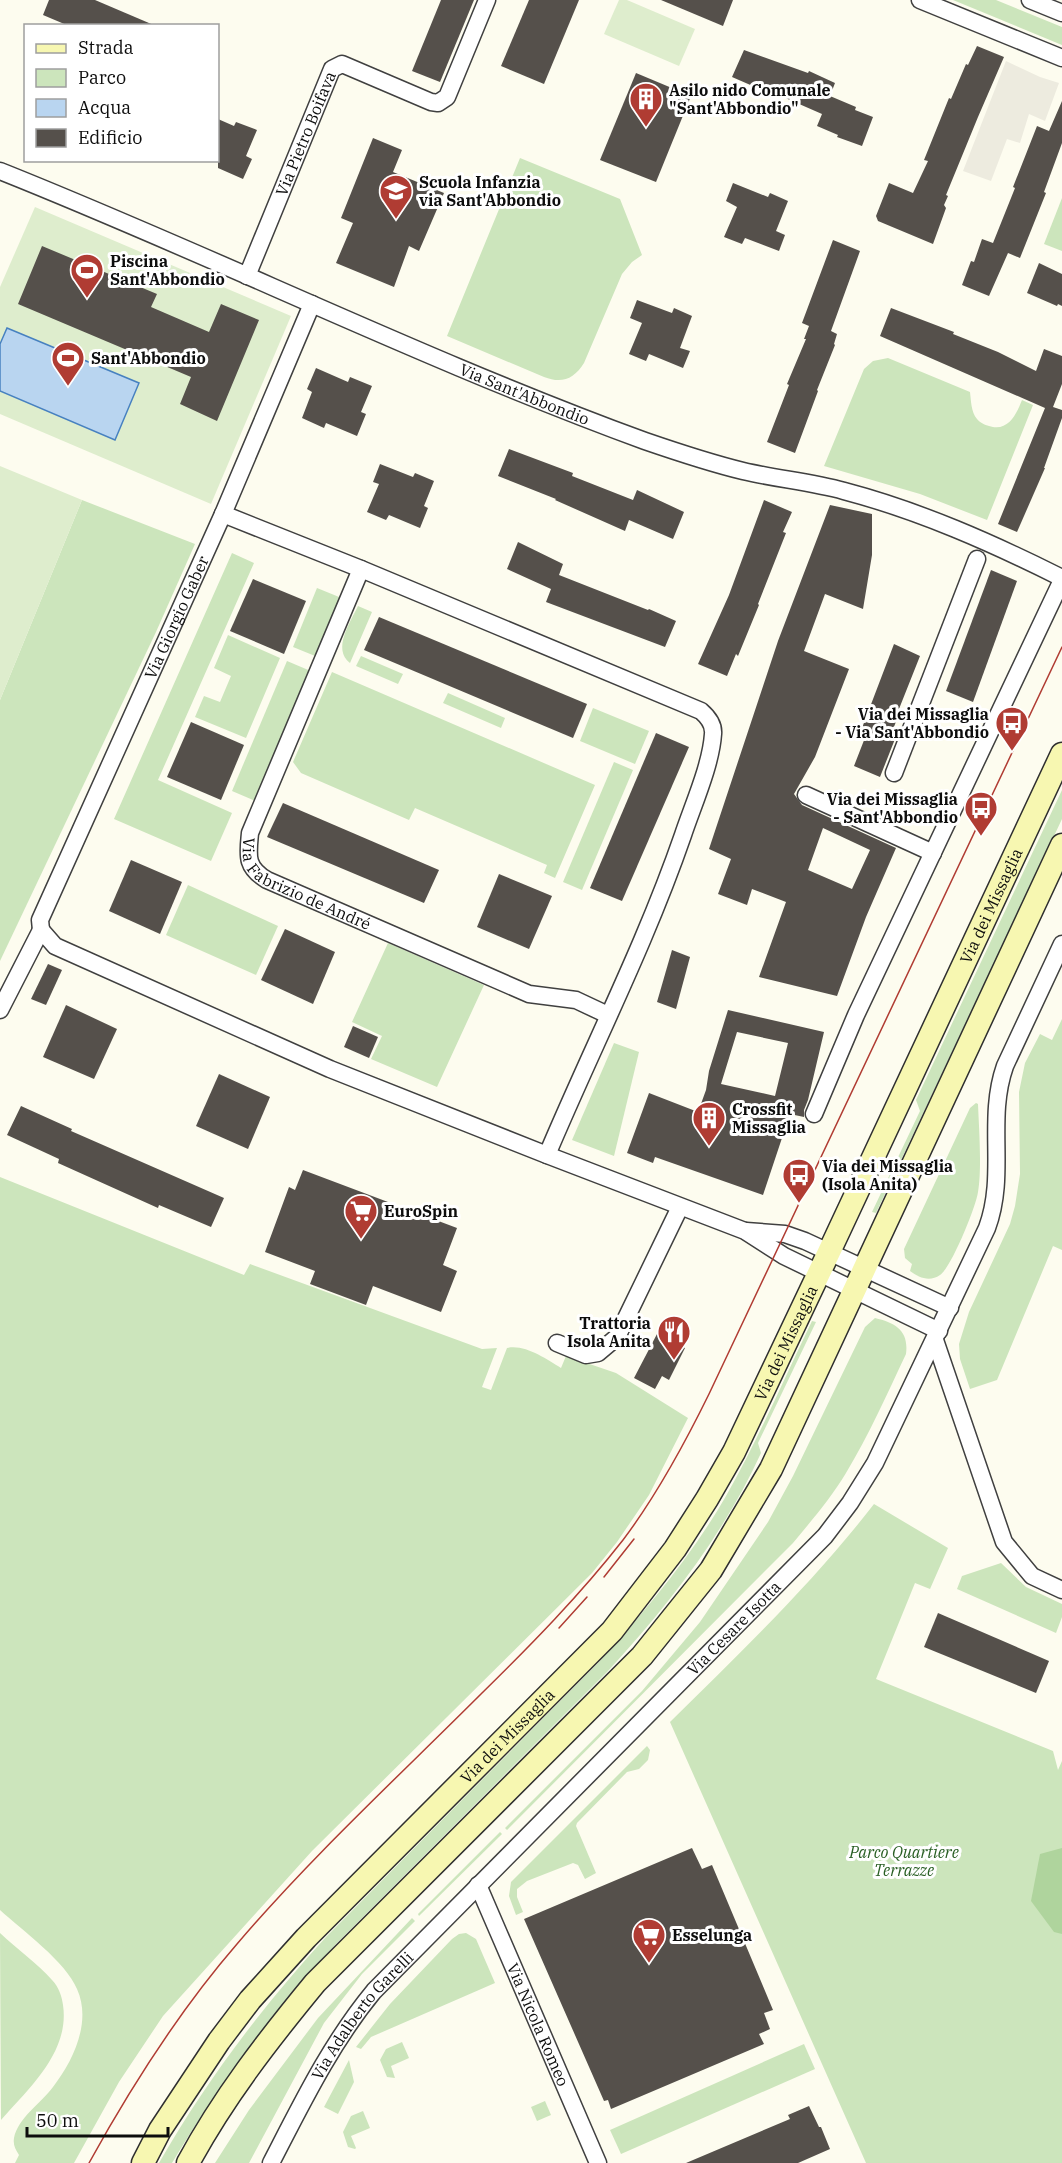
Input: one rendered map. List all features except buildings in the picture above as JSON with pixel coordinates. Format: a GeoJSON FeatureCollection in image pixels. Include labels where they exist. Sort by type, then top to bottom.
{"type":"FeatureCollection","features":[{"type":"Feature","properties":{"kind":"main road","name":"Via dei Missaglia"},"geometry":{"type":"LineString","coordinates":[[143,2163],[160,2130],[250,2000],[306,1938],[612,1631],[643,1593],[707,1499],[734,1452],[1062,754]]}},
{"type":"Feature","properties":{"kind":"main road"},"geometry":{"type":"LineString","coordinates":[[188,2163],[220,2110],[268,2041],[315,1983],[642,1656],[711,1570],[771,1469],[1062,845]]}},
{"type":"Feature","properties":{"kind":"street","name":"Via Pietro Boifava"},"geometry":{"type":"LineString","coordinates":[[247,276],[329,74],[334,68],[342,64],[431,102],[443,101],[447,97],[487,0]]}},
{"type":"Feature","properties":{"kind":"street"},"geometry":{"type":"LineString","coordinates":[[920,0],[1062,58]]}},
{"type":"Feature","properties":{"kind":"street"},"geometry":{"type":"LineString","coordinates":[[1030,0],[1062,13]]}},
{"type":"Feature","properties":{"kind":"street","name":"Via Sant'Abbondio"},"geometry":{"type":"LineString","coordinates":[[0,171],[580,417],[670,450],[742,471],[844,491],[932,519],[1062,579]]}},
{"type":"Feature","properties":{"kind":"street","name":"Via Giorgio Gaber"},"geometry":{"type":"LineString","coordinates":[[40,930],[40,920],[223,514],[312,304]]}},
{"type":"Feature","properties":{"kind":"street"},"geometry":{"type":"LineString","coordinates":[[223,514],[701,711],[708,717],[713,733],[694,804],[653,917],[547,1155]]}},
{"type":"Feature","properties":{"kind":"street"},"geometry":{"type":"LineString","coordinates":[[894,774],[977,558]]}},
{"type":"Feature","properties":{"kind":"street","name":"Via Fabrizio de André"},"geometry":{"type":"LineString","coordinates":[[361,569],[250,833],[249,862],[257,874],[267,880],[529,994],[576,1000],[608,1015]]}},
{"type":"Feature","properties":{"kind":"street"},"geometry":{"type":"LineString","coordinates":[[814,1114],[856,1015],[1062,579]]}},
{"type":"Feature","properties":{"kind":"street"},"geometry":{"type":"LineString","coordinates":[[806,795],[933,853]]}},
{"type":"Feature","properties":{"kind":"street"},"geometry":{"type":"LineString","coordinates":[[0,1010],[40,930],[55,946],[330,1069],[745,1231],[766,1246],[819,1273]]}},
{"type":"Feature","properties":{"kind":"street"},"geometry":{"type":"LineString","coordinates":[[1062,944],[1000,1080],[996,1116],[997,1181],[994,1207],[987,1228],[937,1335],[1004,1542],[1032,1576],[1062,1590]]}},
{"type":"Feature","properties":{"kind":"street"},"geometry":{"type":"LineString","coordinates":[[556,1343],[586,1355],[598,1353],[617,1337],[680,1207]]}},
{"type":"Feature","properties":{"kind":"street"},"geometry":{"type":"LineString","coordinates":[[745,1231],[785,1234],[950,1308]]}},
{"type":"Feature","properties":{"kind":"street","name":"Via dei Missaglia"},"geometry":{"type":"LineString","coordinates":[[819,1273],[937,1335]]}},
{"type":"Feature","properties":{"kind":"street","name":"Via Cesare Isotta"},"geometry":{"type":"LineString","coordinates":[[478,1885],[825,1536],[850,1503],[875,1463],[937,1335]]}},
{"type":"Feature","properties":{"kind":"street","name":"Via Adalberto Garelli"},"geometry":{"type":"LineString","coordinates":[[271,2163],[327,2057],[363,2004],[478,1885]]}},
{"type":"Feature","properties":{"kind":"street","name":"Via Nicola Romeo"},"geometry":{"type":"LineString","coordinates":[[478,1885],[598,2163]]}},
{"type":"Feature","properties":{"kind":"green space"},"geometry":{"type":"Polygon","coordinates":[[[619,0],[627,0],[695,29],[679,66],[604,34],[619,0]]]}},
{"type":"Feature","properties":{"kind":"green space"},"geometry":{"type":"Polygon","coordinates":[[[953,0],[996,0],[1062,27],[1062,45],[953,0]]]}},
{"type":"Feature","properties":{"kind":"green space"},"geometry":{"type":"Polygon","coordinates":[[[520,158],[620,199],[642,255],[632,262],[622,274],[584,363],[567,379],[556,380],[544,377],[447,336],[520,158]]]}},
{"type":"Feature","properties":{"kind":"green space"},"geometry":{"type":"Polygon","coordinates":[[[1062,198],[1062,251],[1044,244],[1062,198]]]}},
{"type":"Feature","properties":{"kind":"green space"},"geometry":{"type":"Polygon","coordinates":[[[35,207],[291,316],[211,504],[0,414],[0,287],[35,207]]]}},
{"type":"Feature","properties":{"kind":"green space"},"geometry":{"type":"Polygon","coordinates":[[[888,358],[970,392],[975,416],[987,426],[1001,427],[1006,424],[1014,416],[1022,400],[1033,405],[987,520],[920,494],[824,466],[864,369],[873,361],[888,358]]]}},
{"type":"Feature","properties":{"kind":"green space"},"geometry":{"type":"Polygon","coordinates":[[[0,466],[82,500],[0,700],[0,466]]]}},
{"type":"Feature","properties":{"kind":"green space"},"geometry":{"type":"Polygon","coordinates":[[[82,500],[195,544],[156,632],[0,961],[0,700],[82,500]]]}},
{"type":"Feature","properties":{"kind":"green space"},"geometry":{"type":"Polygon","coordinates":[[[232,553],[254,563],[158,780],[232,813],[211,861],[114,819],[232,553]]]}},
{"type":"Feature","properties":{"kind":"green space"},"geometry":{"type":"Polygon","coordinates":[[[317,588],[344,599],[320,658],[293,647],[317,588]]]}},
{"type":"Feature","properties":{"kind":"green space"},"geometry":{"type":"Polygon","coordinates":[[[358,606],[372,612],[350,663],[345,657],[343,643],[347,628],[358,606]]]}},
{"type":"Feature","properties":{"kind":"green space"},"geometry":{"type":"Polygon","coordinates":[[[228,635],[280,658],[246,738],[195,717],[204,696],[220,702],[231,676],[214,668],[228,635]]]}},
{"type":"Feature","properties":{"kind":"green space"},"geometry":{"type":"Polygon","coordinates":[[[361,656],[403,674],[398,684],[356,666],[361,656]]]}},
{"type":"Feature","properties":{"kind":"green space"},"geometry":{"type":"Polygon","coordinates":[[[287,661],[313,672],[258,802],[232,791],[287,661]]]}},
{"type":"Feature","properties":{"kind":"green space"},"geometry":{"type":"Polygon","coordinates":[[[332,672],[595,785],[555,878],[544,873],[547,865],[415,808],[409,820],[301,773],[293,762],[332,672]]]}},
{"type":"Feature","properties":{"kind":"green space"},"geometry":{"type":"Polygon","coordinates":[[[448,693],[505,718],[501,728],[443,703],[448,693]]]}},
{"type":"Feature","properties":{"kind":"green space"},"geometry":{"type":"Polygon","coordinates":[[[593,708],[649,731],[635,764],[580,741],[593,708]]]}},
{"type":"Feature","properties":{"kind":"green space"},"geometry":{"type":"Polygon","coordinates":[[[614,762],[633,770],[582,890],[563,882],[614,762]]]}},
{"type":"Feature","properties":{"kind":"green space"},"geometry":{"type":"Polygon","coordinates":[[[1062,790],[1062,819],[876,1213],[872,1212],[920,1111],[916,1100],[1062,790]]]}},
{"type":"Feature","properties":{"kind":"green space"},"geometry":{"type":"Polygon","coordinates":[[[188,885],[278,926],[256,975],[166,935],[188,885]]]}},
{"type":"Feature","properties":{"kind":"green space"},"geometry":{"type":"Polygon","coordinates":[[[388,943],[484,985],[437,1087],[371,1059],[382,1036],[352,1022],[388,943]]]}},
{"type":"Feature","properties":{"kind":"green space"},"geometry":{"type":"Polygon","coordinates":[[[1062,1019],[1062,1250],[1053,1246],[997,1380],[970,1389],[960,1359],[959,1344],[969,1312],[1010,1224],[1015,1206],[1020,1174],[1019,1092],[1025,1063],[1040,1034],[1052,1040],[1062,1019]]]}},
{"type":"Feature","properties":{"kind":"green space"},"geometry":{"type":"Polygon","coordinates":[[[614,1043],[639,1052],[614,1156],[572,1140],[614,1043]]]}},
{"type":"Feature","properties":{"kind":"green space"},"geometry":{"type":"Polygon","coordinates":[[[978,1104],[980,1160],[976,1200],[968,1223],[945,1270],[932,1278],[921,1277],[910,1271],[912,1264],[905,1258],[904,1249],[970,1108],[978,1104]]]}},
{"type":"Feature","properties":{"kind":"green space"},"geometry":{"type":"Polygon","coordinates":[[[0,1177],[244,1275],[250,1264],[482,1349],[497,1348],[482,1387],[491,1390],[507,1348],[521,1348],[561,1368],[566,1356],[616,1373],[688,1418],[649,1495],[617,1542],[592,1573],[312,1851],[163,2016],[119,2082],[74,2163],[15,2163],[19,2155],[14,2143],[16,2131],[25,2117],[53,2087],[67,2065],[78,2041],[82,2015],[77,1989],[63,1968],[54,1957],[0,1910],[0,1177]]]}},
{"type":"Feature","properties":{"kind":"green space"},"geometry":{"type":"Polygon","coordinates":[[[875,1318],[889,1322],[900,1329],[905,1339],[906,1354],[878,1414],[834,1491],[793,1543],[507,1830],[505,1828],[642,1691],[700,1622],[768,1522],[793,1476],[865,1327],[875,1318]]]}},
{"type":"Feature","properties":{"kind":"green space"},"geometry":{"type":"Polygon","coordinates":[[[812,1321],[816,1322],[758,1443],[761,1453],[746,1483],[712,1540],[673,1595],[608,1671],[335,1945],[248,2050],[172,2163],[159,2163],[196,2103],[236,2046],[302,1963],[599,1662],[667,1583],[712,1519],[738,1475],[812,1321]]]}},
{"type":"Feature","properties":{"kind":"green space","name":"Parco Quartiere Terrazze"},"geometry":{"type":"Polygon","coordinates":[[[874,1504],[948,1548],[930,1589],[915,1583],[876,1679],[1053,1751],[1058,1770],[1062,1761],[1062,2163],[866,2163],[670,1722],[801,1589],[874,1504]]]}},
{"type":"Feature","properties":{"kind":"green space"},"geometry":{"type":"Polygon","coordinates":[[[1001,1563],[1026,1587],[1062,1604],[1062,1617],[1056,1633],[957,1589],[962,1576],[1001,1563]]]}},
{"type":"Feature","properties":{"kind":"green space"},"geometry":{"type":"Polygon","coordinates":[[[647,1746],[650,1750],[648,1760],[639,1769],[627,1772],[577,1823],[576,1826],[596,1873],[585,1879],[578,1865],[573,1863],[527,1881],[517,1889],[517,1897],[523,1912],[516,1915],[509,1896],[511,1882],[647,1746]]]}},
{"type":"Feature","properties":{"kind":"green space"},"geometry":{"type":"Polygon","coordinates":[[[500,1832],[502,1834],[419,1916],[418,1914],[500,1832]]]}},
{"type":"Feature","properties":{"kind":"green space"},"geometry":{"type":"Polygon","coordinates":[[[1062,1848],[1062,1934],[1054,1932],[1031,1901],[1040,1854],[1062,1848]]]}},
{"type":"Feature","properties":{"kind":"green space"},"geometry":{"type":"Polygon","coordinates":[[[412,1918],[415,1921],[362,1974],[324,2023],[249,2163],[215,2163],[249,2110],[318,2018],[412,1918]]]}},
{"type":"Feature","properties":{"kind":"green space"},"geometry":{"type":"Polygon","coordinates":[[[0,1933],[54,1983],[63,2005],[63,2022],[54,2054],[35,2082],[1,2120],[0,1933]]]}},
{"type":"Feature","properties":{"kind":"green space"},"geometry":{"type":"Polygon","coordinates":[[[466,1933],[476,1939],[495,1983],[371,2037],[361,2049],[356,2047],[390,2004],[452,1939],[459,1934],[466,1933]]]}},
{"type":"Feature","properties":{"kind":"green space"},"geometry":{"type":"Polygon","coordinates":[[[402,2042],[409,2058],[391,2066],[395,2078],[387,2077],[380,2060],[386,2049],[402,2042]]]}},
{"type":"Feature","properties":{"kind":"green space"},"geometry":{"type":"Polygon","coordinates":[[[804,2044],[815,2069],[621,2154],[610,2130],[804,2044]]]}},
{"type":"Feature","properties":{"kind":"green space"},"geometry":{"type":"Polygon","coordinates":[[[349,2060],[354,2082],[338,2114],[324,2107],[349,2060]]]}},
{"type":"Feature","properties":{"kind":"green space"},"geometry":{"type":"Polygon","coordinates":[[[545,2101],[551,2115],[537,2121],[531,2107],[545,2101]]]}},
{"type":"Feature","properties":{"kind":"green space"},"geometry":{"type":"Polygon","coordinates":[[[363,2111],[370,2128],[351,2136],[356,2148],[348,2147],[343,2132],[351,2116],[363,2111]]]}},
{"type":"Feature","properties":{"kind":"shaded area"},"geometry":{"type":"Polygon","coordinates":[[[1006,61],[1059,83],[1045,121],[1029,114],[1020,143],[1007,139],[991,181],[963,171],[1006,61]]]}},
{"type":"Feature","properties":{"kind":"water","name":"Sant'Abbondio"},"geometry":{"type":"Polygon","coordinates":[[[7,328],[139,383],[115,440],[0,391],[0,344],[7,328]]]}},
{"type":"Feature","properties":{"kind":"tram line"},"geometry":{"type":"LineString","coordinates":[[89,2163],[157,2049],[195,1996],[237,1944],[326,1848],[555,1619],[623,1540],[659,1487],[709,1394],[1062,647]]}},
{"type":"Feature","properties":{"kind":"tram line"},"geometry":{"type":"LineString","coordinates":[[604,1577],[634,1539]]}},
{"type":"Feature","properties":{"kind":"tram line"},"geometry":{"type":"LineString","coordinates":[[559,1628],[587,1597]]}},
{"type":"Feature","properties":{"kind":"place","name":"Asilo nido Comunale \"Sant'Abbondio\""},"geometry":{"type":"Point","coordinates":[646,128]}},
{"type":"Feature","properties":{"kind":"place","name":"Scuola Infanzia via Sant'Abbondio"},"geometry":{"type":"Point","coordinates":[396,220]}},
{"type":"Feature","properties":{"kind":"place","name":"Piscina Sant'Abbondio"},"geometry":{"type":"Point","coordinates":[87,299]}},
{"type":"Feature","properties":{"kind":"place","name":"Sant'Abbondio"},"geometry":{"type":"Point","coordinates":[68,387]}},
{"type":"Feature","properties":{"kind":"place","name":"Via dei Missaglia - Via Sant'Abbondio"},"geometry":{"type":"Point","coordinates":[1012,752]}},
{"type":"Feature","properties":{"kind":"place","name":"Via dei Missaglia - Sant'Abbondio"},"geometry":{"type":"Point","coordinates":[981,837]}},
{"type":"Feature","properties":{"kind":"place","name":"Crossfit Missaglia"},"geometry":{"type":"Point","coordinates":[709,1147]}},
{"type":"Feature","properties":{"kind":"place","name":"Via dei Missaglia (Isola Anita)"},"geometry":{"type":"Point","coordinates":[799,1204]}},
{"type":"Feature","properties":{"kind":"place","name":"EuroSpin"},"geometry":{"type":"Point","coordinates":[361,1240]}},
{"type":"Feature","properties":{"kind":"place","name":"Trattoria Isola Anita"},"geometry":{"type":"Point","coordinates":[674,1361]}},
{"type":"Feature","properties":{"kind":"place","name":"Esselunga"},"geometry":{"type":"Point","coordinates":[649,1964]}}]}
